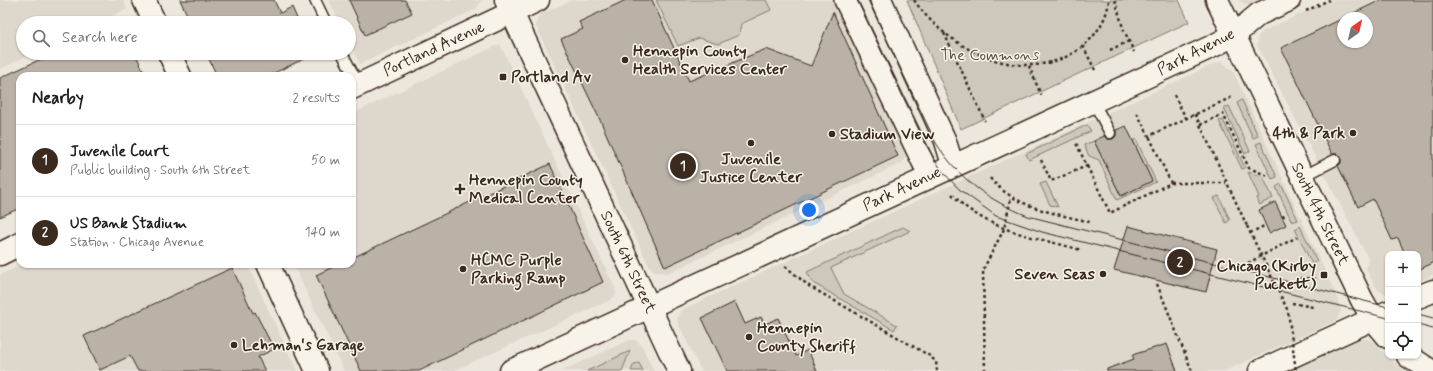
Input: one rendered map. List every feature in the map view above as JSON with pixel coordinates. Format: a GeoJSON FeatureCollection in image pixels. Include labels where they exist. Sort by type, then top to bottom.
{"type":"FeatureCollection","features":[{"type":"Feature","properties":{"kind":"street"},"geometry":{"type":"LineString","coordinates":[[144,0],[152,16]]}},
{"type":"Feature","properties":{"kind":"street","name":"Portland Avenue"},"geometry":{"type":"LineString","coordinates":[[356,87],[509,6],[538,0]]}},
{"type":"Feature","properties":{"kind":"street"},"geometry":{"type":"LineString","coordinates":[[845,0],[930,177]]}},
{"type":"Feature","properties":{"kind":"street"},"geometry":{"type":"LineString","coordinates":[[881,0],[945,140],[953,166]]}},
{"type":"Feature","properties":{"kind":"street","name":"South 4th Street"},"geometry":{"type":"LineString","coordinates":[[1217,0],[1362,300],[1381,316],[1385,328]]}},
{"type":"Feature","properties":{"kind":"street","name":"Park Avenue"},"geometry":{"type":"LineString","coordinates":[[510,371],[1234,35],[1259,14],[1289,0]]}},
{"type":"Feature","properties":{"kind":"street","name":"South 6th Street"},"geometry":{"type":"LineString","coordinates":[[509,6],[679,371]]}},
{"type":"Feature","properties":{"kind":"street"},"geometry":{"type":"LineString","coordinates":[[172,60],[178,72]]}},
{"type":"Feature","properties":{"kind":"street"},"geometry":{"type":"LineString","coordinates":[[0,254],[16,246]]}},
{"type":"Feature","properties":{"kind":"street"},"geometry":{"type":"LineString","coordinates":[[270,268],[317,371]]}},
{"type":"Feature","properties":{"kind":"street"},"geometry":{"type":"LineString","coordinates":[[1421,296],[1433,291]]}},
{"type":"Feature","properties":{"kind":"street"},"geometry":{"type":"LineString","coordinates":[[1260,371],[1381,316]]}},
{"type":"Feature","properties":{"kind":"street"},"geometry":{"type":"LineString","coordinates":[[1413,359],[1431,371]]}},
{"type":"Feature","properties":{"kind":"lane"},"geometry":{"type":"LineString","coordinates":[[314,0],[322,16]]}},
{"type":"Feature","properties":{"kind":"lane"},"geometry":{"type":"LineString","coordinates":[[345,60],[350,72]]}},
{"type":"Feature","properties":{"kind":"lane"},"geometry":{"type":"LineString","coordinates":[[1093,101],[1110,133]]}},
{"type":"Feature","properties":{"kind":"lane"},"geometry":{"type":"LineString","coordinates":[[1302,177],[1335,160]]}},
{"type":"Feature","properties":{"kind":"path"},"geometry":{"type":"LineString","coordinates":[[914,0],[927,17],[956,42],[1000,62],[1029,66],[1056,62],[1066,58],[1083,46],[1093,36],[1103,20],[1109,8],[1109,0]]}},
{"type":"Feature","properties":{"kind":"path"},"geometry":{"type":"LineString","coordinates":[[1115,0],[1134,52]]}},
{"type":"Feature","properties":{"kind":"path"},"geometry":{"type":"LineString","coordinates":[[943,32],[985,121]]}},
{"type":"Feature","properties":{"kind":"path"},"geometry":{"type":"LineString","coordinates":[[1110,50],[1129,41]]}},
{"type":"Feature","properties":{"kind":"path"},"geometry":{"type":"LineString","coordinates":[[1083,46],[1095,70]]}},
{"type":"Feature","properties":{"kind":"path"},"geometry":{"type":"LineString","coordinates":[[1029,66],[1041,95]]}},
{"type":"Feature","properties":{"kind":"path"},"geometry":{"type":"LineString","coordinates":[[1174,95],[1186,118]]}},
{"type":"Feature","properties":{"kind":"path"},"geometry":{"type":"LineString","coordinates":[[1148,136],[1232,96]]}},
{"type":"Feature","properties":{"kind":"path"},"geometry":{"type":"LineString","coordinates":[[1137,113],[1172,183]]}},
{"type":"Feature","properties":{"kind":"path"},"geometry":{"type":"LineString","coordinates":[[1195,114],[1226,183],[1288,312],[1296,371]]}},
{"type":"Feature","properties":{"kind":"path"},"geometry":{"type":"LineString","coordinates":[[1200,125],[1223,114],[1249,168],[1268,176]]}},
{"type":"Feature","properties":{"kind":"path"},"geometry":{"type":"LineString","coordinates":[[1076,143],[1110,213],[1172,183],[1226,183]]}},
{"type":"Feature","properties":{"kind":"path"},"geometry":{"type":"LineString","coordinates":[[1041,160],[1051,181],[1087,166]]}},
{"type":"Feature","properties":{"kind":"path"},"geometry":{"type":"LineString","coordinates":[[990,178],[998,188],[1012,198],[1028,206],[1090,222]]}},
{"type":"Feature","properties":{"kind":"path"},"geometry":{"type":"LineString","coordinates":[[952,194],[975,214],[1004,229],[1081,250]]}},
{"type":"Feature","properties":{"kind":"path"},"geometry":{"type":"LineString","coordinates":[[985,371],[984,270],[1004,229],[1012,198]]}},
{"type":"Feature","properties":{"kind":"path"},"geometry":{"type":"LineString","coordinates":[[1282,217],[1286,215]]}},
{"type":"Feature","properties":{"kind":"path"},"geometry":{"type":"LineString","coordinates":[[1250,233],[1266,225]]}},
{"type":"Feature","properties":{"kind":"path"},"geometry":{"type":"LineString","coordinates":[[1248,263],[1296,237]]}},
{"type":"Feature","properties":{"kind":"path"},"geometry":{"type":"LineString","coordinates":[[768,251],[809,286],[930,356],[936,362],[938,371]]}},
{"type":"Feature","properties":{"kind":"path"},"geometry":{"type":"LineString","coordinates":[[1300,278],[1318,279]]}},
{"type":"Feature","properties":{"kind":"path"},"geometry":{"type":"LineString","coordinates":[[1157,284],[1192,371]]}},
{"type":"Feature","properties":{"kind":"path"},"geometry":{"type":"LineString","coordinates":[[1292,303],[1313,307]]}},
{"type":"Feature","properties":{"kind":"shaded area"},"geometry":{"type":"Polygon","coordinates":[[[0,0],[123,0],[127,9],[112,16],[16,16],[16,60],[19,60],[0,69],[0,0]]]}},
{"type":"Feature","properties":{"kind":"shaded area"},"geometry":{"type":"Polygon","coordinates":[[[329,0],[482,0],[476,9],[360,64],[356,56],[356,16],[337,16],[329,0]]]}},
{"type":"Feature","properties":{"kind":"shaded area"},"geometry":{"type":"Polygon","coordinates":[[[573,0],[840,0],[908,153],[902,163],[668,273],[656,272],[649,266],[536,26],[540,14],[573,0]]]}},
{"type":"Feature","properties":{"kind":"shaded area"},"geometry":{"type":"Polygon","coordinates":[[[1238,0],[1268,0],[1251,7],[1238,0]]]}},
{"type":"Feature","properties":{"kind":"shaded area"},"geometry":{"type":"Polygon","coordinates":[[[1330,0],[1433,0],[1433,275],[1421,281],[1421,251],[1385,251],[1385,293],[1376,288],[1366,269],[1368,258],[1257,45],[1258,37],[1262,32],[1330,0]]]}},
{"type":"Feature","properties":{"kind":"shaded area","name":"Hennepin County Medical Center"},"geometry":{"type":"Polygon","coordinates":[[[500,44],[615,288],[616,295],[610,300],[453,371],[344,371],[295,268],[356,268],[356,112],[500,44]]]}},
{"type":"Feature","properties":{"kind":"shaded area"},"geometry":{"type":"Polygon","coordinates":[[[1222,62],[1233,71],[1334,290],[1341,310],[1337,320],[1225,371],[701,371],[678,323],[677,317],[681,310],[1216,63],[1222,62]]]}},
{"type":"Feature","properties":{"kind":"shaded area"},"geometry":{"type":"Polygon","coordinates":[[[16,267],[249,268],[297,371],[0,371],[0,275],[16,267]]]}},
{"type":"Feature","properties":{"kind":"shaded area"},"geometry":{"type":"Polygon","coordinates":[[[1360,339],[1368,339],[1376,344],[1385,355],[1385,359],[1390,359],[1405,371],[1289,371],[1360,339]]]}},
{"type":"Feature","properties":{"kind":"shaded area"},"geometry":{"type":"Polygon","coordinates":[[[629,340],[636,340],[642,346],[654,371],[562,371],[629,340]]]}},
{"type":"Feature","properties":{"kind":"green space"},"geometry":{"type":"Polygon","coordinates":[[[656,0],[766,0],[771,10],[741,24],[739,35],[718,44],[699,38],[678,46],[656,0]]]}},
{"type":"Feature","properties":{"kind":"green space","name":"The Commons"},"geometry":{"type":"Polygon","coordinates":[[[907,0],[1179,0],[1189,22],[961,129],[907,0]]]}},
{"type":"Feature","properties":{"kind":"green space"},"geometry":{"type":"Polygon","coordinates":[[[1242,100],[1258,136],[1253,138],[1237,103],[1242,100]]]}},
{"type":"Feature","properties":{"kind":"green space"},"geometry":{"type":"Polygon","coordinates":[[[1229,106],[1250,151],[1245,154],[1224,108],[1229,106]]]}},
{"type":"Feature","properties":{"kind":"green space"},"geometry":{"type":"Polygon","coordinates":[[[1223,120],[1245,168],[1242,169],[1219,121],[1223,120]]]}},
{"type":"Feature","properties":{"kind":"green space"},"geometry":{"type":"Polygon","coordinates":[[[1087,125],[1091,131],[1029,160],[1026,154],[1087,125]]]}},
{"type":"Feature","properties":{"kind":"green space"},"geometry":{"type":"Polygon","coordinates":[[[1136,139],[1156,182],[1117,200],[1099,160],[1089,156],[1084,145],[1094,141],[1121,196],[1152,181],[1133,141],[1136,139]]]}},
{"type":"Feature","properties":{"kind":"green space"},"geometry":{"type":"Polygon","coordinates":[[[1261,142],[1277,177],[1272,179],[1256,144],[1261,142]]]}},
{"type":"Feature","properties":{"kind":"green space"},"geometry":{"type":"Polygon","coordinates":[[[1248,172],[1263,177],[1273,198],[1259,205],[1256,198],[1259,197],[1248,172]]]}},
{"type":"Feature","properties":{"kind":"green space"},"geometry":{"type":"Polygon","coordinates":[[[1046,182],[1058,207],[1050,205],[1040,184],[1046,182]]]}},
{"type":"Feature","properties":{"kind":"green space"},"geometry":{"type":"Polygon","coordinates":[[[1281,184],[1298,220],[1292,222],[1276,187],[1281,184]]]}},
{"type":"Feature","properties":{"kind":"green space"},"geometry":{"type":"Polygon","coordinates":[[[1219,196],[1230,220],[1226,223],[1214,198],[1219,196]]]}},
{"type":"Feature","properties":{"kind":"green space"},"geometry":{"type":"Polygon","coordinates":[[[1300,226],[1317,261],[1312,264],[1295,229],[1300,226]]]}},
{"type":"Feature","properties":{"kind":"green space"},"geometry":{"type":"Polygon","coordinates":[[[903,227],[910,231],[831,268],[844,294],[897,325],[894,330],[813,283],[807,272],[903,227]]]}},
{"type":"Feature","properties":{"kind":"green space"},"geometry":{"type":"Polygon","coordinates":[[[630,351],[622,371],[587,371],[630,351]]]}},
{"type":"Feature","properties":{"kind":"green space"},"geometry":{"type":"Polygon","coordinates":[[[639,363],[643,371],[631,371],[634,364],[639,363]]]}},
{"type":"Feature","properties":{"kind":"building"},"geometry":{"type":"Polygon","coordinates":[[[180,0],[274,0],[280,13],[292,7],[296,16],[188,16],[180,0]]]}},
{"type":"Feature","properties":{"kind":"building"},"geometry":{"type":"Polygon","coordinates":[[[349,0],[405,0],[412,13],[365,35],[349,0]]]}},
{"type":"Feature","properties":{"kind":"building","name":"Juvenile Justice Center"},"geometry":{"type":"Polygon","coordinates":[[[626,0],[652,0],[689,81],[766,49],[811,66],[833,12],[898,156],[665,267],[601,122],[561,39],[583,29],[579,22],[626,0]]]}},
{"type":"Feature","properties":{"kind":"building"},"geometry":{"type":"Polygon","coordinates":[[[1381,0],[1433,0],[1433,263],[1421,269],[1421,251],[1404,251],[1398,238],[1392,240],[1373,199],[1358,207],[1338,166],[1341,163],[1341,157],[1338,154],[1332,154],[1281,48],[1337,21],[1337,48],[1373,48],[1373,12],[1356,12],[1381,0]]]}},
{"type":"Feature","properties":{"kind":"building"},"geometry":{"type":"Polygon","coordinates":[[[39,60],[138,60],[144,72],[16,72],[16,210],[0,217],[0,78],[39,60]]]}},
{"type":"Feature","properties":{"kind":"building"},"geometry":{"type":"Polygon","coordinates":[[[209,60],[301,60],[276,72],[215,72],[209,60]]]}},
{"type":"Feature","properties":{"kind":"building"},"geometry":{"type":"Polygon","coordinates":[[[1126,126],[1152,181],[1121,196],[1094,141],[1104,136],[1107,139],[1113,139],[1116,136],[1116,130],[1126,126]]]}},
{"type":"Feature","properties":{"kind":"building","name":"HCMC Purple Parking Ramp"},"geometry":{"type":"Polygon","coordinates":[[[550,164],[603,282],[419,371],[361,371],[316,275],[331,268],[356,268],[356,256],[550,164]]]}},
{"type":"Feature","properties":{"kind":"building"},"geometry":{"type":"Polygon","coordinates":[[[1275,202],[1286,225],[1269,233],[1259,210],[1275,202]]]}},
{"type":"Feature","properties":{"kind":"building"},"geometry":{"type":"Polygon","coordinates":[[[1128,226],[1217,249],[1206,292],[1114,270],[1128,226]]]}},
{"type":"Feature","properties":{"kind":"building"},"geometry":{"type":"Polygon","coordinates":[[[232,268],[253,313],[255,312],[274,349],[258,357],[265,371],[138,371],[130,356],[100,370],[84,336],[232,268]]]}},
{"type":"Feature","properties":{"kind":"building","name":"Hennepin County Sheriff"},"geometry":{"type":"Polygon","coordinates":[[[735,302],[745,324],[761,317],[765,324],[778,318],[796,356],[808,350],[817,371],[727,371],[702,318],[735,302]]]}},
{"type":"Feature","properties":{"kind":"building"},"geometry":{"type":"Polygon","coordinates":[[[1167,344],[1177,371],[1107,371],[1107,369],[1134,359],[1132,355],[1167,344]]]}},
{"type":"Feature","properties":{"kind":"tram line"},"geometry":{"type":"LineString","coordinates":[[857,0],[926,145],[942,171],[960,190],[996,216],[1042,232],[1385,317]]}},
{"type":"Feature","properties":{"kind":"tram line"},"geometry":{"type":"LineString","coordinates":[[868,0],[936,143],[955,168],[988,196],[1028,216],[1385,306]]}},
{"type":"Feature","properties":{"kind":"tram line"},"geometry":{"type":"LineString","coordinates":[[1421,315],[1433,318]]}},
{"type":"Feature","properties":{"kind":"tram line"},"geometry":{"type":"LineString","coordinates":[[1421,326],[1433,329]]}},
{"type":"Feature","properties":{"kind":"place","name":"Hennepin County Health Services Center"},"geometry":{"type":"Point","coordinates":[625,60]}},
{"type":"Feature","properties":{"kind":"place","name":"Portland Av"},"geometry":{"type":"Point","coordinates":[503,77]}},
{"type":"Feature","properties":{"kind":"place","name":"4th & Park"},"geometry":{"type":"Point","coordinates":[1353,133]}},
{"type":"Feature","properties":{"kind":"place","name":"Stadium View"},"geometry":{"type":"Point","coordinates":[832,134]}},
{"type":"Feature","properties":{"kind":"place","name":"Juvenile Justice Center"},"geometry":{"type":"Point","coordinates":[751,143]}},
{"type":"Feature","properties":{"kind":"place","name":"Juvenile Court"},"geometry":{"type":"Point","coordinates":[683,166]}},
{"type":"Feature","properties":{"kind":"place","name":"Hennepin County Medical Center"},"geometry":{"type":"Point","coordinates":[460,189]}},
{"type":"Feature","properties":{"kind":"place","name":"US Bank Stadium"},"geometry":{"type":"Point","coordinates":[1180,262]}},
{"type":"Feature","properties":{"kind":"place","name":"HCMC Purple Parking Ramp"},"geometry":{"type":"Point","coordinates":[463,269]}},
{"type":"Feature","properties":{"kind":"place","name":"Seven Seas"},"geometry":{"type":"Point","coordinates":[1103,274]}},
{"type":"Feature","properties":{"kind":"place","name":"Chicago (Kirby Puckett)"},"geometry":{"type":"Point","coordinates":[1324,275]}},
{"type":"Feature","properties":{"kind":"place","name":"Hennepin County Sheriff"},"geometry":{"type":"Point","coordinates":[749,337]}},
{"type":"Feature","properties":{"kind":"place","name":"Lehman's Garage"},"geometry":{"type":"Point","coordinates":[234,345]}}]}
